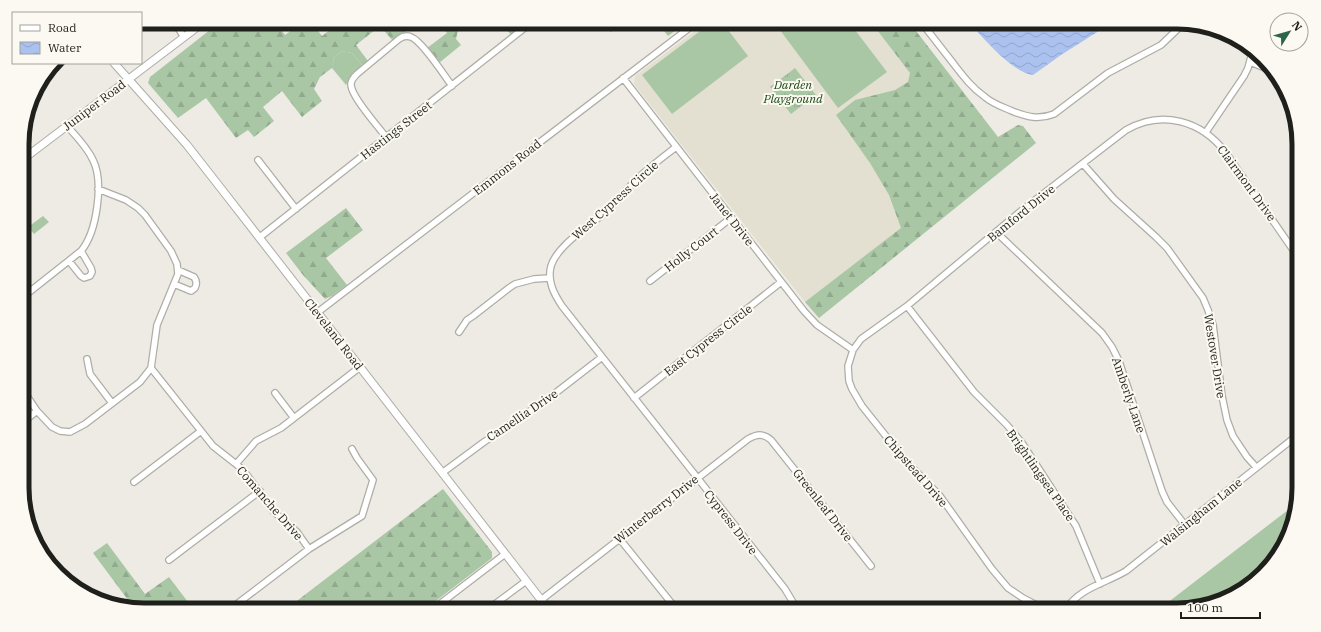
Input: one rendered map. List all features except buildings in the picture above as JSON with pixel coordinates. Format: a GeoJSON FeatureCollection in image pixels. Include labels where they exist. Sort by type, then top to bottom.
{"type":"FeatureCollection","features":[{"type":"Feature","properties":{"kind":"main road","name":"Juniper Road"},"geometry":{"type":"LineString","coordinates":[[29,155],[195,29]]}},
{"type":"Feature","properties":{"kind":"main road","name":"Cleveland Road"},"geometry":{"type":"LineString","coordinates":[[115,64],[187,145],[260,237],[542,603]]}},
{"type":"Feature","properties":{"kind":"street"},"geometry":{"type":"LineString","coordinates":[[179,29],[184,37]]}},
{"type":"Feature","properties":{"kind":"street","name":"Hastings Street"},"geometry":{"type":"LineString","coordinates":[[260,237],[523,29]]}},
{"type":"Feature","properties":{"kind":"street","name":"Emmons Road"},"geometry":{"type":"LineString","coordinates":[[318,312],[688,29]]}},
{"type":"Feature","properties":{"kind":"street"},"geometry":{"type":"LineString","coordinates":[[927,29],[975,90],[993,103],[1015,112],[1037,118],[1054,114],[1108,73],[1161,45],[1178,29]]}},
{"type":"Feature","properties":{"kind":"street"},"geometry":{"type":"LineString","coordinates":[[387,138],[355,97],[351,85],[352,79],[357,74],[399,39],[406,36],[412,37],[422,46],[452,86]]}},
{"type":"Feature","properties":{"kind":"street"},"geometry":{"type":"LineString","coordinates":[[1206,132],[1244,76],[1251,57]]}},
{"type":"Feature","properties":{"kind":"street"},"geometry":{"type":"LineString","coordinates":[[1250,62],[1261,66]]}},
{"type":"Feature","properties":{"kind":"street","name":"Janet Drive"},"geometry":{"type":"LineString","coordinates":[[623,78],[804,311],[817,325],[853,350]]}},
{"type":"Feature","properties":{"kind":"street","name":"Bamford Drive"},"geometry":{"type":"LineString","coordinates":[[853,350],[861,339],[907,306],[996,232],[1126,130],[1143,123],[1163,119],[1194,126],[1206,132]]}},
{"type":"Feature","properties":{"kind":"street"},"geometry":{"type":"LineString","coordinates":[[29,292],[81,251],[87,243],[92,229],[98,190],[98,176],[94,161],[67,126]]}},
{"type":"Feature","properties":{"kind":"street","name":"Clairmont Drive"},"geometry":{"type":"LineString","coordinates":[[1206,132],[1214,138],[1223,149],[1292,248]]}},
{"type":"Feature","properties":{"kind":"street","name":"West Cypress Circle"},"geometry":{"type":"LineString","coordinates":[[550,278],[553,262],[560,251],[608,210],[634,182],[676,147]]}},
{"type":"Feature","properties":{"kind":"street"},"geometry":{"type":"LineString","coordinates":[[258,160],[296,209]]}},
{"type":"Feature","properties":{"kind":"street","name":"Westover Drive"},"geometry":{"type":"LineString","coordinates":[[1083,164],[1114,198],[1167,248],[1203,298],[1213,325],[1222,396],[1227,420],[1233,436],[1256,467]]}},
{"type":"Feature","properties":{"kind":"street"},"geometry":{"type":"LineString","coordinates":[[29,399],[52,428],[60,432],[70,432],[79,428],[140,382],[151,368],[157,325],[174,284],[178,270],[176,259],[145,215],[138,208],[126,200],[98,190]]}},
{"type":"Feature","properties":{"kind":"street","name":"Holly Court"},"geometry":{"type":"LineString","coordinates":[[650,281],[731,218]]}},
{"type":"Feature","properties":{"kind":"street","name":"Amberly Lane"},"geometry":{"type":"LineString","coordinates":[[996,232],[1102,333],[1112,347],[1119,361],[1162,491],[1167,502],[1185,525]]}},
{"type":"Feature","properties":{"kind":"street"},"geometry":{"type":"LineString","coordinates":[[69,261],[81,276],[84,278],[90,276],[92,269],[81,251]]}},
{"type":"Feature","properties":{"kind":"street"},"geometry":{"type":"LineString","coordinates":[[174,284],[191,291],[196,285],[196,279],[194,277],[178,270]]}},
{"type":"Feature","properties":{"kind":"street"},"geometry":{"type":"LineString","coordinates":[[459,332],[467,320],[509,288],[525,281],[550,278]]}},
{"type":"Feature","properties":{"kind":"street","name":"Cypress Drive"},"geometry":{"type":"LineString","coordinates":[[550,278],[553,292],[559,302],[785,589],[793,603]]}},
{"type":"Feature","properties":{"kind":"street","name":"East Cypress Circle"},"geometry":{"type":"LineString","coordinates":[[634,398],[781,282]]}},
{"type":"Feature","properties":{"kind":"street","name":"Brightlingsea Place"},"geometry":{"type":"LineString","coordinates":[[907,306],[974,392],[1007,425],[1022,443],[1076,526],[1100,584]]}},
{"type":"Feature","properties":{"kind":"street","name":"Chipstead Drive"},"geometry":{"type":"LineString","coordinates":[[853,350],[848,366],[849,381],[855,396],[862,406],[905,460],[940,496],[977,550],[1003,583],[1019,596],[1032,603]]}},
{"type":"Feature","properties":{"kind":"street","name":"Camellia Drive"},"geometry":{"type":"LineString","coordinates":[[442,473],[484,442],[549,398],[602,357]]}},
{"type":"Feature","properties":{"kind":"street"},"geometry":{"type":"LineString","coordinates":[[87,358],[90,374],[112,403]]}},
{"type":"Feature","properties":{"kind":"street","name":"Comanche Drive"},"geometry":{"type":"LineString","coordinates":[[151,368],[213,446],[236,464],[260,491],[273,510],[297,532],[309,549]]}},
{"type":"Feature","properties":{"kind":"street"},"geometry":{"type":"LineString","coordinates":[[236,464],[256,441],[276,431],[360,368]]}},
{"type":"Feature","properties":{"kind":"street"},"geometry":{"type":"LineString","coordinates":[[275,393],[294,418]]}},
{"type":"Feature","properties":{"kind":"street"},"geometry":{"type":"LineString","coordinates":[[29,417],[37,411]]}},
{"type":"Feature","properties":{"kind":"street"},"geometry":{"type":"LineString","coordinates":[[134,482],[200,431]]}},
{"type":"Feature","properties":{"kind":"street","name":"Winterberry Drive"},"geometry":{"type":"LineString","coordinates":[[540,600],[753,436],[767,436],[775,444]]}},
{"type":"Feature","properties":{"kind":"street","name":"Walsingham Lane"},"geometry":{"type":"LineString","coordinates":[[1100,584],[1126,572],[1292,439]]}},
{"type":"Feature","properties":{"kind":"street","name":"Greenleaf Drive"},"geometry":{"type":"LineString","coordinates":[[775,444],[871,566]]}},
{"type":"Feature","properties":{"kind":"street"},"geometry":{"type":"LineString","coordinates":[[238,603],[309,549],[362,516],[373,480],[352,449]]}},
{"type":"Feature","properties":{"kind":"street"},"geometry":{"type":"LineString","coordinates":[[169,560],[260,491]]}},
{"type":"Feature","properties":{"kind":"street"},"geometry":{"type":"LineString","coordinates":[[619,538],[671,603]]}},
{"type":"Feature","properties":{"kind":"street"},"geometry":{"type":"LineString","coordinates":[[441,603],[505,554]]}},
{"type":"Feature","properties":{"kind":"street"},"geometry":{"type":"LineString","coordinates":[[496,603],[526,581]]}},
{"type":"Feature","properties":{"kind":"street"},"geometry":{"type":"LineString","coordinates":[[1072,603],[1079,595],[1091,587],[1100,584]]}},
{"type":"Feature","properties":{"kind":"shaded area"},"geometry":{"type":"Polygon","coordinates":[[[698,29],[914,29],[998,137],[819,318],[634,84],[635,76],[698,29]]]}},
{"type":"Feature","properties":{"kind":"green space"},"geometry":{"type":"Polygon","coordinates":[[[211,29],[280,29],[285,35],[293,29],[316,29],[322,36],[331,29],[376,29],[356,45],[368,61],[362,65],[352,53],[342,51],[334,57],[332,68],[320,77],[314,89],[322,101],[302,117],[282,91],[263,107],[274,121],[254,137],[248,130],[236,138],[206,98],[178,118],[148,83],[150,77],[211,29]]]}},
{"type":"Feature","properties":{"kind":"green space"},"geometry":{"type":"Polygon","coordinates":[[[383,29],[409,29],[393,41],[383,29]]]}},
{"type":"Feature","properties":{"kind":"green space"},"geometry":{"type":"Polygon","coordinates":[[[444,29],[459,29],[456,39],[461,45],[439,63],[427,48],[447,33],[444,29]]]}},
{"type":"Feature","properties":{"kind":"green space"},"geometry":{"type":"Polygon","coordinates":[[[506,29],[518,29],[511,35],[506,29]]]}},
{"type":"Feature","properties":{"kind":"green space"},"geometry":{"type":"Polygon","coordinates":[[[608,29],[615,29],[611,32],[608,29]]]}},
{"type":"Feature","properties":{"kind":"green space"},"geometry":{"type":"Polygon","coordinates":[[[662,29],[678,29],[668,36],[662,29]]]}},
{"type":"Feature","properties":{"kind":"green space"},"geometry":{"type":"Polygon","coordinates":[[[703,29],[727,29],[748,56],[672,114],[642,75],[703,29]]]}},
{"type":"Feature","properties":{"kind":"green space"},"geometry":{"type":"Polygon","coordinates":[[[779,29],[854,29],[887,72],[838,108],[779,29]]]}},
{"type":"Feature","properties":{"kind":"green space"},"geometry":{"type":"Polygon","coordinates":[[[876,29],[914,29],[998,137],[1018,125],[1023,126],[1036,143],[819,318],[805,302],[901,228],[889,195],[870,163],[836,115],[855,100],[895,90],[908,82],[910,73],[876,29]]]}},
{"type":"Feature","properties":{"kind":"green space"},"geometry":{"type":"Polygon","coordinates":[[[342,51],[352,53],[362,65],[352,74],[346,85],[332,68],[334,57],[342,51]]]}},
{"type":"Feature","properties":{"kind":"green space","name":"Darden Playground"},"geometry":{"type":"Polygon","coordinates":[[[795,68],[816,95],[791,114],[770,87],[795,68]]]}},
{"type":"Feature","properties":{"kind":"green space"},"geometry":{"type":"Polygon","coordinates":[[[346,208],[363,230],[326,258],[347,285],[332,296],[325,299],[303,275],[286,253],[346,208]]]}},
{"type":"Feature","properties":{"kind":"green space"},"geometry":{"type":"Polygon","coordinates":[[[43,216],[49,222],[34,234],[29,226],[43,216]]]}},
{"type":"Feature","properties":{"kind":"green space"},"geometry":{"type":"Polygon","coordinates":[[[443,489],[492,552],[492,558],[433,603],[294,603],[443,489]]]}},
{"type":"Feature","properties":{"kind":"green space"},"geometry":{"type":"Polygon","coordinates":[[[1288,510],[1290,512],[1277,546],[1258,569],[1235,588],[1200,601],[1167,603],[1288,510]]]}},
{"type":"Feature","properties":{"kind":"green space"},"geometry":{"type":"Polygon","coordinates":[[[107,543],[145,594],[169,577],[188,602],[130,602],[93,553],[107,543]]]}},
{"type":"Feature","properties":{"kind":"water"},"geometry":{"type":"Polygon","coordinates":[[[975,29],[1102,29],[1033,75],[1016,68],[990,45],[975,29]]]}}]}
